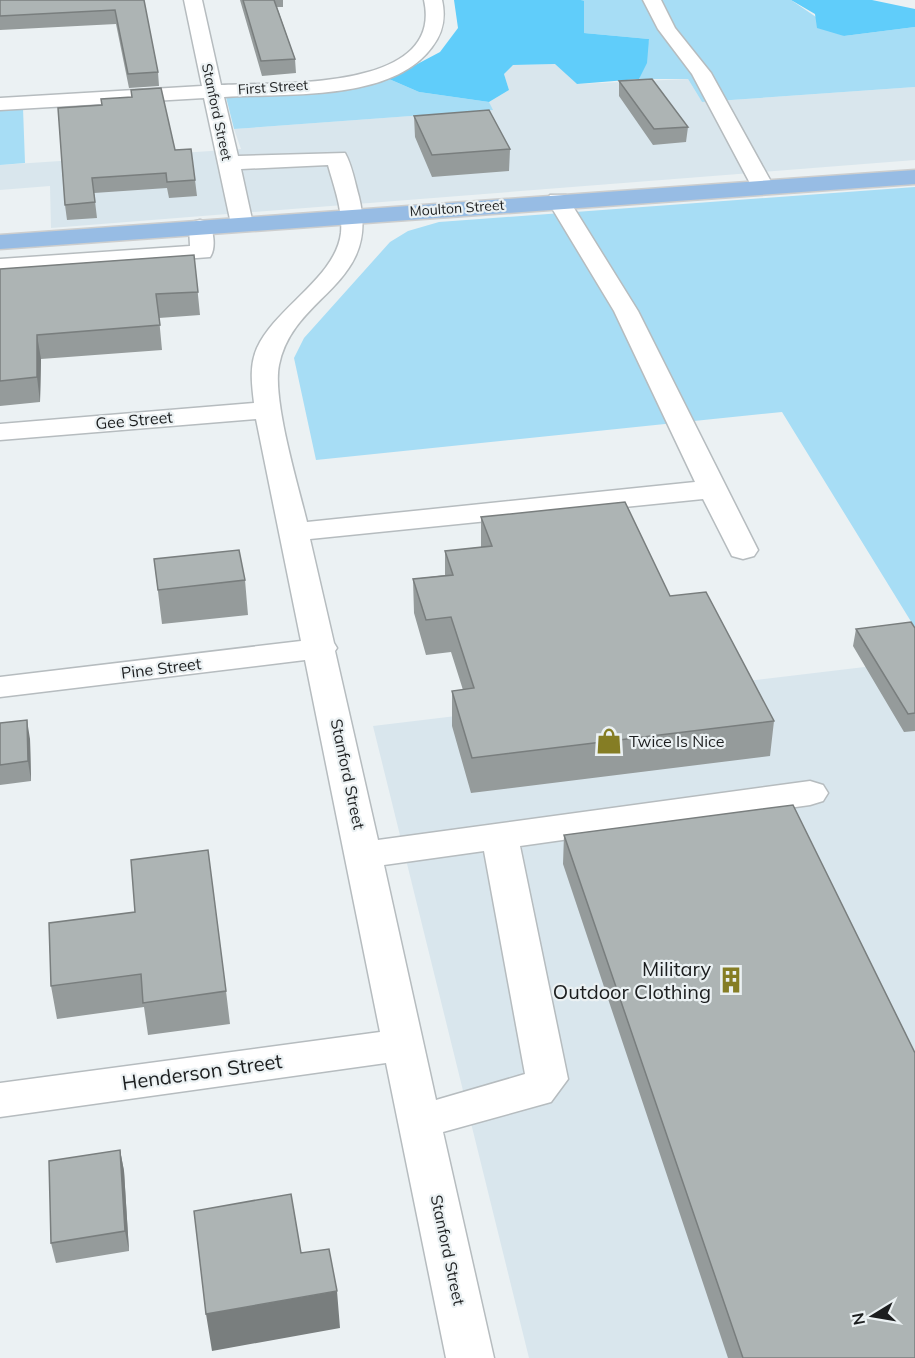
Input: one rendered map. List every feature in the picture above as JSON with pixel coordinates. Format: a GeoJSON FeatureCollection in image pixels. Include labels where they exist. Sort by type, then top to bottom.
{"type":"FeatureCollection","features":[{"type":"Feature","properties":{"kind":"main road","name":"Moulton Street"},"geometry":{"type":"LineString","coordinates":[[0,242],[558,200],[915,177]]}},
{"type":"Feature","properties":{"kind":"street","name":"Stanford Street"},"geometry":{"type":"LineString","coordinates":[[193,0],[211,91],[242,224]]}},
{"type":"Feature","properties":{"kind":"street","name":"First Street"},"geometry":{"type":"LineString","coordinates":[[0,104],[320,85],[375,77],[400,68],[427,42],[435,14],[433,0]]}},
{"type":"Feature","properties":{"kind":"street"},"geometry":{"type":"LineString","coordinates":[[652,0],[667,29],[701,73],[763,187]]}},
{"type":"Feature","properties":{"kind":"street","name":"Stanford Street"},"geometry":{"type":"LineString","coordinates":[[228,163],[337,158],[352,216],[352,236],[346,257],[301,305],[275,341],[265,367],[268,410],[321,648],[470,1358]]}},
{"type":"Feature","properties":{"kind":"street"},"geometry":{"type":"LineString","coordinates":[[558,200],[626,311],[743,550]]}},
{"type":"Feature","properties":{"kind":"street"},"geometry":{"type":"LineString","coordinates":[[0,266],[202,252],[200,227]]}},
{"type":"Feature","properties":{"kind":"street","name":"Gee Street"},"geometry":{"type":"LineString","coordinates":[[0,432],[268,410]]}},
{"type":"Feature","properties":{"kind":"street"},"geometry":{"type":"LineString","coordinates":[[295,532],[713,489]]}},
{"type":"Feature","properties":{"kind":"street","name":"Pine Street"},"geometry":{"type":"LineString","coordinates":[[0,687],[321,648]]}},
{"type":"Feature","properties":{"kind":"street"},"geometry":{"type":"LineString","coordinates":[[365,855],[810,793]]}},
{"type":"Feature","properties":{"kind":"street"},"geometry":{"type":"LineString","coordinates":[[420,1121],[536,1090],[547,1079],[500,836]]}},
{"type":"Feature","properties":{"kind":"street","name":"Henderson Street"},"geometry":{"type":"LineString","coordinates":[[0,1100],[405,1045]]}},
{"type":"Feature","properties":{"kind":"shaded area"},"geometry":{"type":"Polygon","coordinates":[[[454,0],[581,0],[584,1],[584,33],[649,39],[647,63],[639,79],[577,84],[555,64],[513,65],[504,74],[509,90],[489,102],[419,92],[389,79],[440,52],[458,28],[454,0]]]}},
{"type":"Feature","properties":{"kind":"shaded area"},"geometry":{"type":"Polygon","coordinates":[[[581,0],[791,0],[844,36],[915,27],[915,87],[702,102],[688,79],[639,79],[649,39],[584,33],[584,2],[581,0]]]}},
{"type":"Feature","properties":{"kind":"shaded area"},"geometry":{"type":"Polygon","coordinates":[[[791,0],[872,0],[915,9],[915,27],[844,36],[817,28],[815,14],[791,0]]]}},
{"type":"Feature","properties":{"kind":"shaded area"},"geometry":{"type":"Polygon","coordinates":[[[556,64],[577,84],[688,79],[702,102],[915,87],[915,160],[51,228],[50,186],[0,190],[0,165],[241,149],[234,129],[492,110],[489,102],[509,90],[504,74],[512,65],[556,64]]]}},
{"type":"Feature","properties":{"kind":"shaded area"},"geometry":{"type":"Polygon","coordinates":[[[389,79],[419,92],[489,102],[493,110],[234,129],[226,97],[372,83],[389,79]]]}},
{"type":"Feature","properties":{"kind":"shaded area"},"geometry":{"type":"Polygon","coordinates":[[[23,108],[25,163],[0,165],[0,110],[23,108]]]}},
{"type":"Feature","properties":{"kind":"shaded area"},"geometry":{"type":"Polygon","coordinates":[[[915,187],[915,628],[782,412],[316,460],[294,358],[304,338],[390,242],[408,231],[439,222],[915,187]]]}},
{"type":"Feature","properties":{"kind":"shaded area"},"geometry":{"type":"Polygon","coordinates":[[[915,661],[915,1358],[529,1358],[373,726],[915,661]]]}},
{"type":"Feature","properties":{"kind":"building"},"geometry":{"type":"Polygon","coordinates":[[[0,0],[144,0],[158,72],[128,74],[115,10],[0,16],[0,0]]]}},
{"type":"Feature","properties":{"kind":"building"},"geometry":{"type":"Polygon","coordinates":[[[243,0],[274,0],[295,59],[261,61],[243,0]]]}},
{"type":"Feature","properties":{"kind":"building"},"geometry":{"type":"Polygon","coordinates":[[[652,79],[688,127],[654,129],[619,81],[652,79]]]}},
{"type":"Feature","properties":{"kind":"building"},"geometry":{"type":"Polygon","coordinates":[[[161,88],[175,150],[191,149],[195,180],[167,182],[166,173],[92,178],[95,202],[65,205],[58,108],[102,105],[101,99],[132,97],[131,90],[161,88]]]}},
{"type":"Feature","properties":{"kind":"building"},"geometry":{"type":"Polygon","coordinates":[[[489,110],[510,149],[432,155],[414,116],[489,110]]]}},
{"type":"Feature","properties":{"kind":"building"},"geometry":{"type":"Polygon","coordinates":[[[194,255],[198,292],[156,294],[160,325],[37,335],[37,377],[0,381],[0,269],[194,255]]]}},
{"type":"Feature","properties":{"kind":"building"},"geometry":{"type":"Polygon","coordinates":[[[625,502],[670,596],[706,592],[774,721],[472,758],[452,691],[474,688],[451,617],[426,620],[413,579],[453,575],[445,551],[492,546],[481,517],[625,502]]]}},
{"type":"Feature","properties":{"kind":"building"},"geometry":{"type":"Polygon","coordinates":[[[239,550],[245,580],[158,590],[154,559],[239,550]]]}},
{"type":"Feature","properties":{"kind":"building"},"geometry":{"type":"Polygon","coordinates":[[[911,622],[915,628],[915,713],[908,714],[856,629],[911,622]]]}},
{"type":"Feature","properties":{"kind":"building"},"geometry":{"type":"Polygon","coordinates":[[[27,720],[28,761],[0,765],[0,723],[27,720]]]}},
{"type":"Feature","properties":{"kind":"building","name":"Military Outdoor Clothing"},"geometry":{"type":"Polygon","coordinates":[[[793,805],[915,1053],[915,1358],[743,1358],[564,835],[793,805]]]}},
{"type":"Feature","properties":{"kind":"building"},"geometry":{"type":"Polygon","coordinates":[[[208,850],[226,991],[143,1003],[141,974],[51,986],[49,923],[135,912],[131,860],[208,850]]]}},
{"type":"Feature","properties":{"kind":"building"},"geometry":{"type":"Polygon","coordinates":[[[120,1150],[125,1231],[51,1243],[49,1161],[120,1150]]]}},
{"type":"Feature","properties":{"kind":"building"},"geometry":{"type":"Polygon","coordinates":[[[291,1194],[301,1253],[329,1249],[337,1291],[206,1314],[194,1211],[291,1194]]]}},
{"type":"Feature","properties":{"kind":"place","name":"Twice Is Nice"},"geometry":{"type":"Point","coordinates":[609,741]}},
{"type":"Feature","properties":{"kind":"place","name":"Military Outdoor Clothing"},"geometry":{"type":"Point","coordinates":[731,980]}}]}
